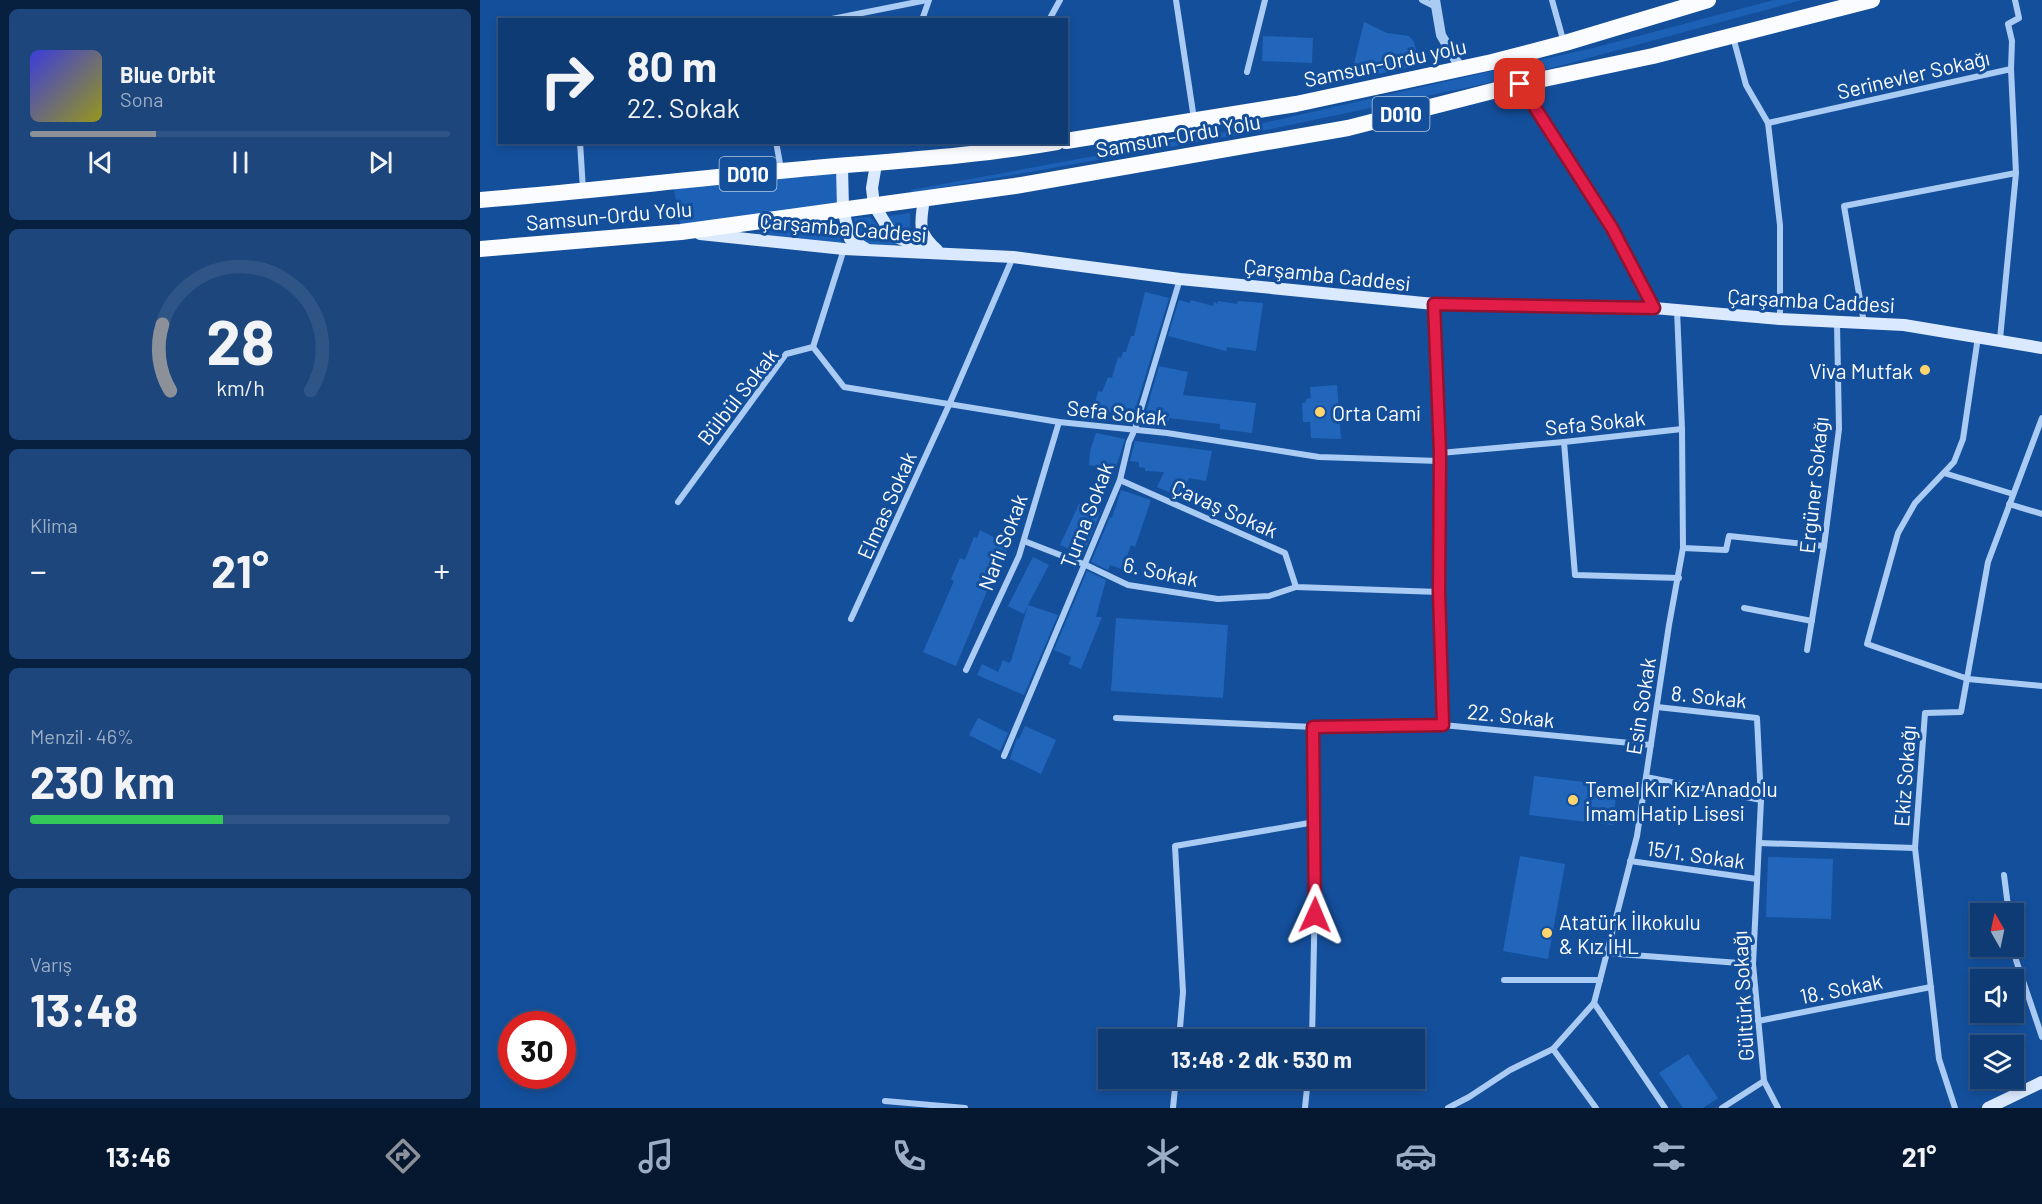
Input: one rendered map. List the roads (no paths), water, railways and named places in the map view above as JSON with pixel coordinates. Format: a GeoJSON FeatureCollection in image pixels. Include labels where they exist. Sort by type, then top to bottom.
{"type":"FeatureCollection","features":[{"type":"Feature","properties":{"kind":"highway","name":"Samsun-Ordu yolu"},"geometry":{"type":"LineString","coordinates":[[1068,141],[1296,104],[1461,69],[1565,43],[1708,0]]}},
{"type":"Feature","properties":{"kind":"highway","name":"Samsun-Ordu Yolu"},"geometry":{"type":"LineString","coordinates":[[480,249],[681,232],[1014,186],[1348,128],[1520,84],[1653,56],[1872,0]]}},
{"type":"Feature","properties":{"kind":"highway","name":"Samsun-Ordu yolu"},"geometry":{"type":"LineString","coordinates":[[480,200],[876,164],[1037,144]]}},
{"type":"Feature","properties":{"kind":"main road"},"geometry":{"type":"LineString","coordinates":[[876,164],[872,188],[874,205],[893,236],[942,255]]}},
{"type":"Feature","properties":{"kind":"main road"},"geometry":{"type":"LineString","coordinates":[[842,166],[843,209],[850,240],[870,251]]}},
{"type":"Feature","properties":{"kind":"main road"},"geometry":{"type":"LineString","coordinates":[[924,198],[921,224],[923,238],[942,255]]}},
{"type":"Feature","properties":{"kind":"main road","name":"Çarşamba Caddesi"},"geometry":{"type":"LineString","coordinates":[[681,232],[870,251],[1013,257],[1180,279],[1434,304],[1654,308],[1780,319],[1904,325],[2000,339],[2042,348]]}},
{"type":"Feature","properties":{"kind":"main road"},"geometry":{"type":"LineString","coordinates":[[1988,1108],[2042,1082]]}},
{"type":"Feature","properties":{"kind":"street"},"geometry":{"type":"LineString","coordinates":[[836,18],[928,0],[923,18]]}},
{"type":"Feature","properties":{"kind":"street"},"geometry":{"type":"LineString","coordinates":[[1050,18],[1060,0]]}},
{"type":"Feature","properties":{"kind":"street"},"geometry":{"type":"LineString","coordinates":[[1176,0],[1194,120]]}},
{"type":"Feature","properties":{"kind":"street"},"geometry":{"type":"LineString","coordinates":[[1247,72],[1265,0]]}},
{"type":"Feature","properties":{"kind":"street"},"geometry":{"type":"LineString","coordinates":[[1422,0],[1436,4],[1441,35],[1461,69]]}},
{"type":"Feature","properties":{"kind":"street"},"geometry":{"type":"LineString","coordinates":[[1552,0],[1565,43]]}},
{"type":"Feature","properties":{"kind":"street"},"geometry":{"type":"LineString","coordinates":[[2011,69],[2012,41],[2008,24],[2019,18],[2015,0]]}},
{"type":"Feature","properties":{"kind":"street"},"geometry":{"type":"LineString","coordinates":[[1733,36],[1746,85],[1768,123],[1780,225],[1780,319]]}},
{"type":"Feature","properties":{"kind":"street","name":"Serinevler Sokağı"},"geometry":{"type":"LineString","coordinates":[[1768,123],[2011,69],[2016,173],[2000,339]]}},
{"type":"Feature","properties":{"kind":"street"},"geometry":{"type":"LineString","coordinates":[[1520,84],[1612,228],[1654,308]]}},
{"type":"Feature","properties":{"kind":"street"},"geometry":{"type":"LineString","coordinates":[[580,144],[583,192]]}},
{"type":"Feature","properties":{"kind":"street"},"geometry":{"type":"LineString","coordinates":[[776,144],[781,171]]}},
{"type":"Feature","properties":{"kind":"street"},"geometry":{"type":"LineString","coordinates":[[1864,323],[1844,206],[2016,173]]}},
{"type":"Feature","properties":{"kind":"street"},"geometry":{"type":"LineString","coordinates":[[813,347],[844,249]]}},
{"type":"Feature","properties":{"kind":"street","name":"Elmas Sokak"},"geometry":{"type":"LineString","coordinates":[[851,619],[949,405],[1013,257]]}},
{"type":"Feature","properties":{"kind":"street","name":"Turna Sokak"},"geometry":{"type":"LineString","coordinates":[[1004,756],[1120,480],[1129,442],[1135,429],[1180,279]]}},
{"type":"Feature","properties":{"kind":"street"},"geometry":{"type":"LineString","coordinates":[[1434,304],[1440,453],[1439,592],[1443,725]]}},
{"type":"Feature","properties":{"kind":"street","name":"Esin Sokak"},"geometry":{"type":"LineString","coordinates":[[1594,1003],[1605,953],[1637,836],[1683,548],[1682,429],[1677,310]]}},
{"type":"Feature","properties":{"kind":"street","name":"Ergüner Sokağı"},"geometry":{"type":"LineString","coordinates":[[1807,650],[1824,546],[1839,429],[1837,322]]}},
{"type":"Feature","properties":{"kind":"street"},"geometry":{"type":"LineString","coordinates":[[1978,336],[1963,439],[1954,462],[1915,503],[1898,533],[1867,644],[1968,679],[2042,686]]}},
{"type":"Feature","properties":{"kind":"street","name":"Sefa Sokak"},"geometry":{"type":"LineString","coordinates":[[813,347],[844,387],[1059,422],[1135,429],[1319,457],[1439,461]]}},
{"type":"Feature","properties":{"kind":"street","name":"Bülbül Sokak"},"geometry":{"type":"LineString","coordinates":[[678,502],[786,354],[813,347]]}},
{"type":"Feature","properties":{"kind":"street","name":"Ekiz Sokağı"},"geometry":{"type":"LineString","coordinates":[[1955,1108],[1939,1059],[1915,848],[1925,713],[1961,712],[1988,562],[2042,418]]}},
{"type":"Feature","properties":{"kind":"street","name":"Narlı Sokak"},"geometry":{"type":"LineString","coordinates":[[966,670],[1024,542],[1059,422]]}},
{"type":"Feature","properties":{"kind":"street","name":"Sefa Sokak"},"geometry":{"type":"LineString","coordinates":[[1440,453],[1682,429]]}},
{"type":"Feature","properties":{"kind":"street"},"geometry":{"type":"LineString","coordinates":[[1564,442],[1575,575],[1678,578]]}},
{"type":"Feature","properties":{"kind":"street"},"geometry":{"type":"LineString","coordinates":[[1944,473],[2013,494]]}},
{"type":"Feature","properties":{"kind":"street","name":"Çavaş Sokak"},"geometry":{"type":"LineString","coordinates":[[1120,480],[1285,553],[1296,586]]}},
{"type":"Feature","properties":{"kind":"street"},"geometry":{"type":"LineString","coordinates":[[2009,504],[2042,514]]}},
{"type":"Feature","properties":{"kind":"street"},"geometry":{"type":"LineString","coordinates":[[1683,548],[1726,550],[1729,536],[1824,546]]}},
{"type":"Feature","properties":{"kind":"street","name":"6. Sokak"},"geometry":{"type":"LineString","coordinates":[[1024,542],[1086,565],[1128,585],[1218,599],[1269,596],[1296,586]]}},
{"type":"Feature","properties":{"kind":"street"},"geometry":{"type":"LineString","coordinates":[[1296,586],[1439,592]]}},
{"type":"Feature","properties":{"kind":"street"},"geometry":{"type":"LineString","coordinates":[[1744,608],[1812,621]]}},
{"type":"Feature","properties":{"kind":"street","name":"8. Sokak"},"geometry":{"type":"LineString","coordinates":[[1657,707],[1757,718]]}},
{"type":"Feature","properties":{"kind":"street","name":"22. Sokak"},"geometry":{"type":"LineString","coordinates":[[1116,718],[1313,727],[1443,725],[1651,745]]}},
{"type":"Feature","properties":{"kind":"street","name":"Gültürk Sokağı"},"geometry":{"type":"LineString","coordinates":[[1757,718],[1761,800],[1753,964],[1764,1081],[1778,1108]]}},
{"type":"Feature","properties":{"kind":"street"},"geometry":{"type":"LineString","coordinates":[[1312,1029],[1315,822],[1313,727]]}},
{"type":"Feature","properties":{"kind":"street"},"geometry":{"type":"LineString","coordinates":[[1646,777],[1761,800]]}},
{"type":"Feature","properties":{"kind":"street"},"geometry":{"type":"LineString","coordinates":[[1180,1029],[1183,992],[1175,846],[1315,822]]}},
{"type":"Feature","properties":{"kind":"street"},"geometry":{"type":"LineString","coordinates":[[1759,843],[1915,848]]}},
{"type":"Feature","properties":{"kind":"street","name":"15/1. Sokak"},"geometry":{"type":"LineString","coordinates":[[1630,861],[1757,879]]}},
{"type":"Feature","properties":{"kind":"street"},"geometry":{"type":"LineString","coordinates":[[2004,875],[2008,903]]}},
{"type":"Feature","properties":{"kind":"street"},"geometry":{"type":"LineString","coordinates":[[1605,953],[1753,964]]}},
{"type":"Feature","properties":{"kind":"street"},"geometry":{"type":"LineString","coordinates":[[2016,957],[2042,1037]]}},
{"type":"Feature","properties":{"kind":"street"},"geometry":{"type":"LineString","coordinates":[[1504,980],[1599,980]]}},
{"type":"Feature","properties":{"kind":"street","name":"18. Sokak"},"geometry":{"type":"LineString","coordinates":[[1758,1021],[1931,987]]}},
{"type":"Feature","properties":{"kind":"street"},"geometry":{"type":"LineString","coordinates":[[1448,1108],[1510,1070],[1553,1048],[1594,1003],[1665,1108]]}},
{"type":"Feature","properties":{"kind":"street"},"geometry":{"type":"LineString","coordinates":[[1553,1048],[1596,1108]]}},
{"type":"Feature","properties":{"kind":"street"},"geometry":{"type":"LineString","coordinates":[[1722,1108],[1764,1081]]}},
{"type":"Feature","properties":{"kind":"street"},"geometry":{"type":"LineString","coordinates":[[1173,1108],[1175,1089]]}},
{"type":"Feature","properties":{"kind":"street"},"geometry":{"type":"LineString","coordinates":[[1305,1108],[1307,1089]]}},
{"type":"Feature","properties":{"kind":"street"},"geometry":{"type":"LineString","coordinates":[[885,1101],[965,1108]]}},
{"type":"Feature","properties":{"kind":"place","name":"Viva Mutfak"},"geometry":{"type":"Point","coordinates":[1925,370]}},
{"type":"Feature","properties":{"kind":"place","name":"Orta Cami"},"geometry":{"type":"Point","coordinates":[1320,412]}},
{"type":"Feature","properties":{"kind":"place","name":"Temel Kır Kız Anadolu İmam Hatip Lisesi"},"geometry":{"type":"Point","coordinates":[1573,800]}},
{"type":"Feature","properties":{"kind":"place","name":"Atatürk İlkokulu & Kız İHL"},"geometry":{"type":"Point","coordinates":[1547,933]}}]}
